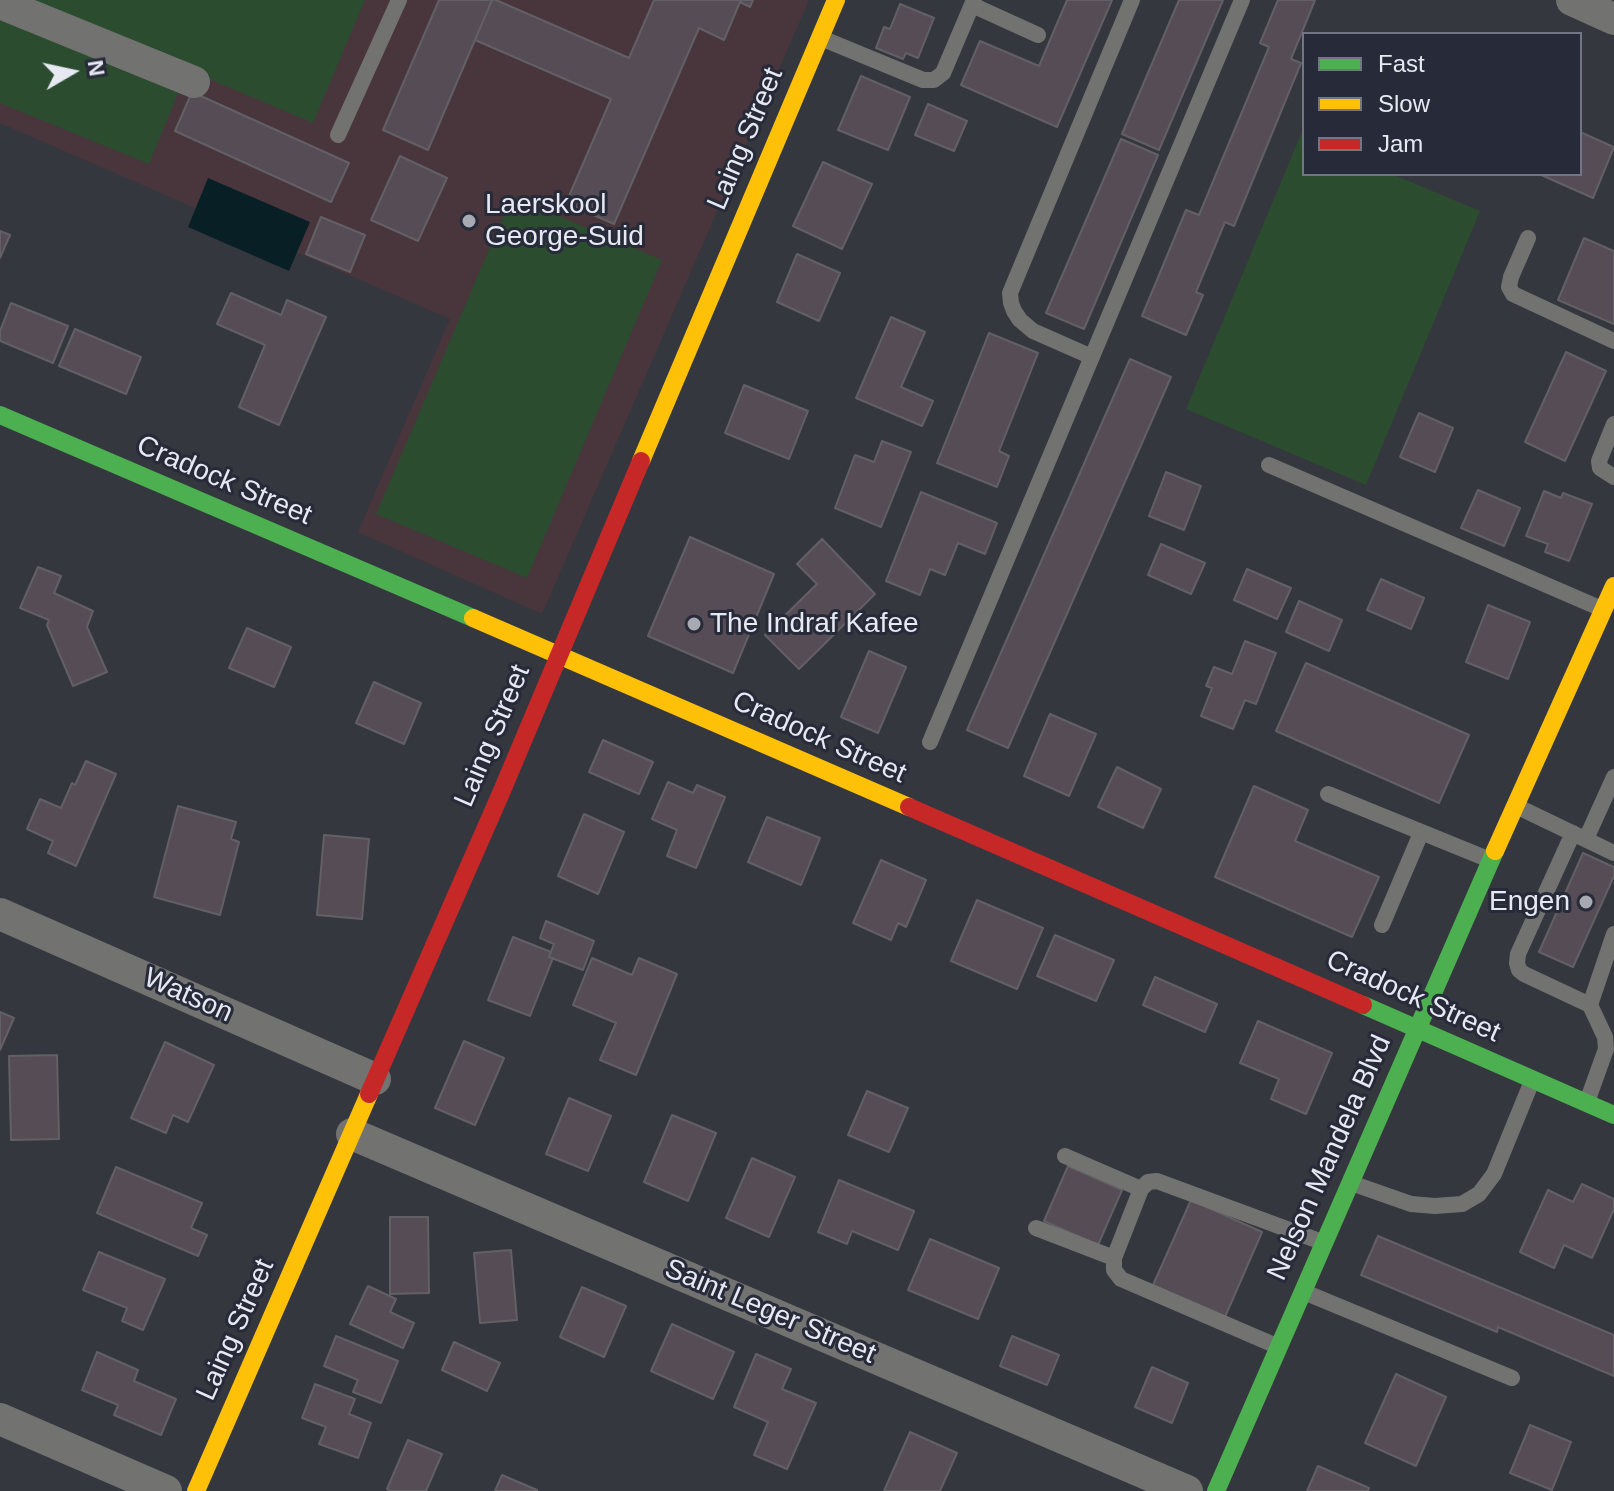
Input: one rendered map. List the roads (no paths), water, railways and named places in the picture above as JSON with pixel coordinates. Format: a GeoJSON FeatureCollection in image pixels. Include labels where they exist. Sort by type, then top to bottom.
{"type":"FeatureCollection","features":[{"type":"Feature","properties":{"kind":"street","name":"Laing Street"},"geometry":{"type":"LineString","coordinates":[[196,1491],[501,793],[836,0]]}},
{"type":"Feature","properties":{"kind":"street"},"geometry":{"type":"LineString","coordinates":[[1572,0],[1614,19]]}},
{"type":"Feature","properties":{"kind":"street"},"geometry":{"type":"LineString","coordinates":[[0,3],[194,82]]}},
{"type":"Feature","properties":{"kind":"street","name":"Cradock Street"},"geometry":{"type":"LineString","coordinates":[[0,415],[558,654],[1614,1115]]}},
{"type":"Feature","properties":{"kind":"street","name":"Nelson Mandela Blvd"},"geometry":{"type":"LineString","coordinates":[[1216,1491],[1614,586]]}},
{"type":"Feature","properties":{"kind":"street","name":"Watson"},"geometry":{"type":"LineString","coordinates":[[0,914],[375,1079]]}},
{"type":"Feature","properties":{"kind":"street","name":"Saint Leger Street"},"geometry":{"type":"LineString","coordinates":[[352,1134],[1187,1491]]}},
{"type":"Feature","properties":{"kind":"street"},"geometry":{"type":"LineString","coordinates":[[0,1419],[166,1491]]}},
{"type":"Feature","properties":{"kind":"lane"},"geometry":{"type":"LineString","coordinates":[[338,135],[399,0]]}},
{"type":"Feature","properties":{"kind":"lane"},"geometry":{"type":"LineString","coordinates":[[1092,357],[1033,331],[1014,311],[1010,293],[1132,0]]}},
{"type":"Feature","properties":{"kind":"lane"},"geometry":{"type":"LineString","coordinates":[[930,742],[1242,0]]}},
{"type":"Feature","properties":{"kind":"lane"},"geometry":{"type":"LineString","coordinates":[[820,37],[923,80],[934,80],[943,73],[973,3],[1038,35]]}},
{"type":"Feature","properties":{"kind":"lane"},"geometry":{"type":"LineString","coordinates":[[1528,238],[1511,277],[1509,287],[1513,294],[1614,341]]}},
{"type":"Feature","properties":{"kind":"lane"},"geometry":{"type":"LineString","coordinates":[[1614,424],[1599,461],[1600,468],[1614,477]]}},
{"type":"Feature","properties":{"kind":"lane"},"geometry":{"type":"LineString","coordinates":[[1269,465],[1603,610]]}},
{"type":"Feature","properties":{"kind":"lane"},"geometry":{"type":"LineString","coordinates":[[1587,1103],[1606,1049],[1605,1037],[1590,1005],[1524,974],[1517,963],[1518,954],[1614,777]]}},
{"type":"Feature","properties":{"kind":"lane"},"geometry":{"type":"LineString","coordinates":[[1328,794],[1491,860]]}},
{"type":"Feature","properties":{"kind":"lane"},"geometry":{"type":"LineString","coordinates":[[1515,806],[1614,853]]}},
{"type":"Feature","properties":{"kind":"lane"},"geometry":{"type":"LineString","coordinates":[[1382,925],[1421,833]]}},
{"type":"Feature","properties":{"kind":"lane"},"geometry":{"type":"LineString","coordinates":[[1590,1005],[1614,934]]}},
{"type":"Feature","properties":{"kind":"lane"},"geometry":{"type":"LineString","coordinates":[[1350,1183],[1411,1204],[1462,1204],[1479,1194],[1494,1174],[1532,1080]]}},
{"type":"Feature","properties":{"kind":"lane"},"geometry":{"type":"LineString","coordinates":[[1065,1156],[1141,1189]]}},
{"type":"Feature","properties":{"kind":"lane"},"geometry":{"type":"LineString","coordinates":[[1279,1347],[1121,1279],[1114,1270],[1114,1258],[1141,1189],[1148,1182],[1157,1181],[1323,1243]]}},
{"type":"Feature","properties":{"kind":"lane"},"geometry":{"type":"LineString","coordinates":[[1036,1228],[1114,1258]]}},
{"type":"Feature","properties":{"kind":"lane"},"geometry":{"type":"LineString","coordinates":[[1303,1291],[1512,1378]]}},
{"type":"Feature","properties":{"kind":"water"},"geometry":{"type":"Polygon","coordinates":[[[208,178],[310,222],[289,271],[188,227],[208,178]]]}},
{"type":"Feature","properties":{"kind":"place","name":"Laerskool George-Suid"},"geometry":{"type":"Point","coordinates":[469,221]}},
{"type":"Feature","properties":{"kind":"place","name":"The Indraf Kafee"},"geometry":{"type":"Point","coordinates":[694,624]}},
{"type":"Feature","properties":{"kind":"place","name":"Engen"},"geometry":{"type":"Point","coordinates":[1586,902]}}]}
